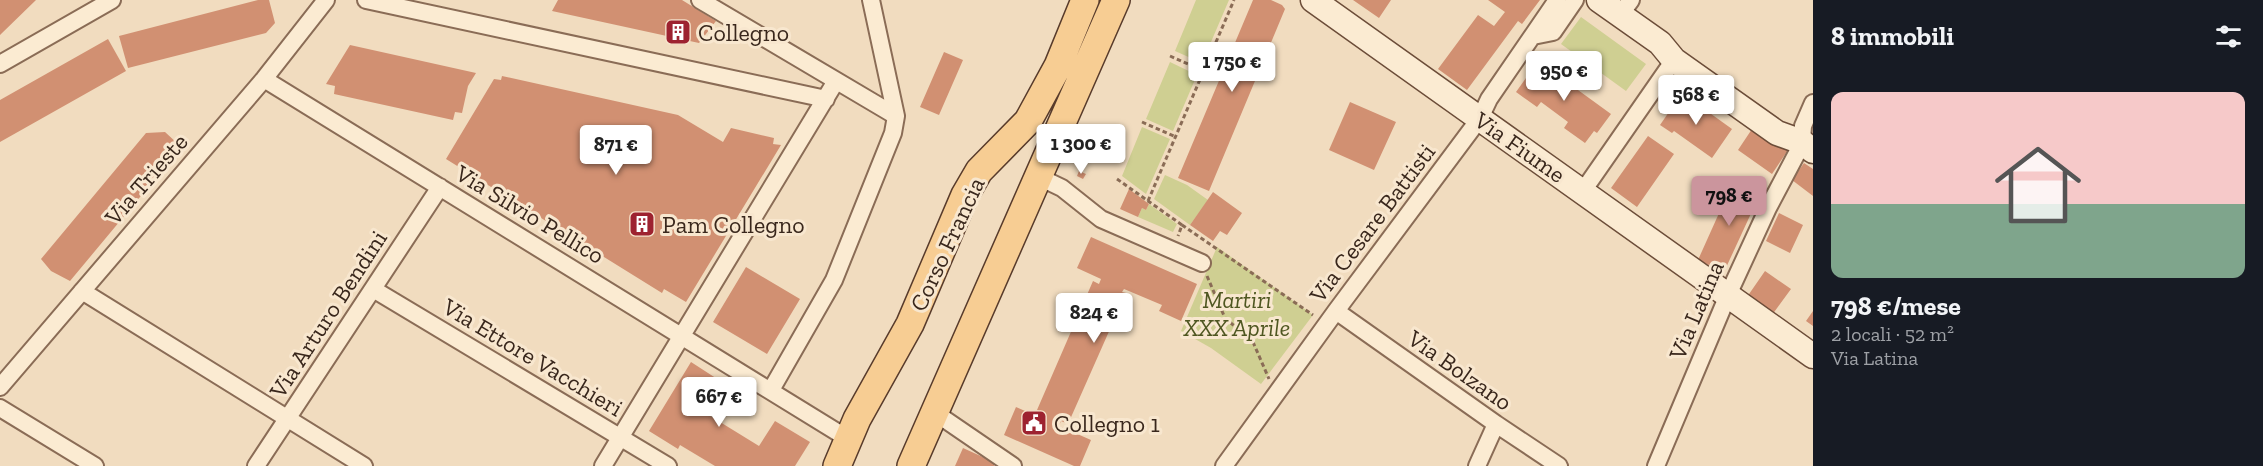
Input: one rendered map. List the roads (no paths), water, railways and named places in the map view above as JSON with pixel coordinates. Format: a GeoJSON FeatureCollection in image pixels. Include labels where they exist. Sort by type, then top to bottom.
{"type":"FeatureCollection","features":[{"type":"Feature","properties":{"kind":"main road","name":"Corso Francia"},"geometry":{"type":"LineString","coordinates":[[837,466],[857,419],[910,324],[965,195],[979,171],[1028,121],[1058,66],[1085,0]]}},
{"type":"Feature","properties":{"kind":"main road"},"geometry":{"type":"LineString","coordinates":[[911,466],[1116,0]]}},
{"type":"Feature","properties":{"kind":"street"},"geometry":{"type":"LineString","coordinates":[[0,64],[112,0]]}},
{"type":"Feature","properties":{"kind":"street","name":"Via Trieste"},"geometry":{"type":"LineString","coordinates":[[0,387],[264,79],[326,0]]}},
{"type":"Feature","properties":{"kind":"street"},"geometry":{"type":"LineString","coordinates":[[366,0],[826,99]]}},
{"type":"Feature","properties":{"kind":"street"},"geometry":{"type":"LineString","coordinates":[[700,0],[896,116]]}},
{"type":"Feature","properties":{"kind":"street"},"geometry":{"type":"LineString","coordinates":[[837,432],[771,390],[834,280],[893,133],[896,116],[871,0]]}},
{"type":"Feature","properties":{"kind":"street","name":"Via Fiume"},"geometry":{"type":"LineString","coordinates":[[1312,0],[1813,356]]}},
{"type":"Feature","properties":{"kind":"street","name":"Via Cesare Battisti"},"geometry":{"type":"LineString","coordinates":[[1224,466],[1480,118],[1489,99],[1557,0]]}},
{"type":"Feature","properties":{"kind":"street","name":"Via Cesare Battisti"},"geometry":{"type":"LineString","coordinates":[[1533,36],[1553,32],[1575,0]]}},
{"type":"Feature","properties":{"kind":"street"},"geometry":{"type":"LineString","coordinates":[[1599,0],[1626,8],[1674,60],[1777,133],[1807,146]]}},
{"type":"Feature","properties":{"kind":"street"},"geometry":{"type":"LineString","coordinates":[[1583,192],[1674,60]]}},
{"type":"Feature","properties":{"kind":"street","name":"Via Silvio Pellico"},"geometry":{"type":"LineString","coordinates":[[264,79],[771,390]]}},
{"type":"Feature","properties":{"kind":"street"},"geometry":{"type":"LineString","coordinates":[[603,466],[684,336],[836,81]]}},
{"type":"Feature","properties":{"kind":"street","name":"Via Latina"},"geometry":{"type":"LineString","coordinates":[[1656,466],[1728,295],[1768,208],[1807,146],[1803,126],[1813,104]]}},
{"type":"Feature","properties":{"kind":"street"},"geometry":{"type":"LineString","coordinates":[[1039,177],[1062,188],[1101,219],[1202,263]]}},
{"type":"Feature","properties":{"kind":"street","name":"Via Arturo Bendini"},"geometry":{"type":"LineString","coordinates":[[256,466],[440,187]]}},
{"type":"Feature","properties":{"kind":"street","name":"Via Ettore Vacchieri"},"geometry":{"type":"LineString","coordinates":[[373,289],[668,466]]}},
{"type":"Feature","properties":{"kind":"street"},"geometry":{"type":"LineString","coordinates":[[82,291],[364,466]]}},
{"type":"Feature","properties":{"kind":"street","name":"Via Bolzano"},"geometry":{"type":"LineString","coordinates":[[1336,311],[1559,466]]}},
{"type":"Feature","properties":{"kind":"street"},"geometry":{"type":"LineString","coordinates":[[0,408],[95,466]]}},
{"type":"Feature","properties":{"kind":"street"},"geometry":{"type":"LineString","coordinates":[[934,412],[1013,466]]}},
{"type":"Feature","properties":{"kind":"street"},"geometry":{"type":"LineString","coordinates":[[1477,466],[1496,424]]}},
{"type":"Feature","properties":{"kind":"place","name":"Collegno"},"geometry":{"type":"Point","coordinates":[678,32]}},
{"type":"Feature","properties":{"kind":"place","name":"Pam Collegno"},"geometry":{"type":"Point","coordinates":[642,224]}},
{"type":"Feature","properties":{"kind":"place","name":"Collegno 1"},"geometry":{"type":"Point","coordinates":[1034,423]}},
{"type":"Feature","properties":{"kind":"park label","name":"Martiri XXX Aprile"},"geometry":{"type":"Point","coordinates":[1237,313]}}]}
